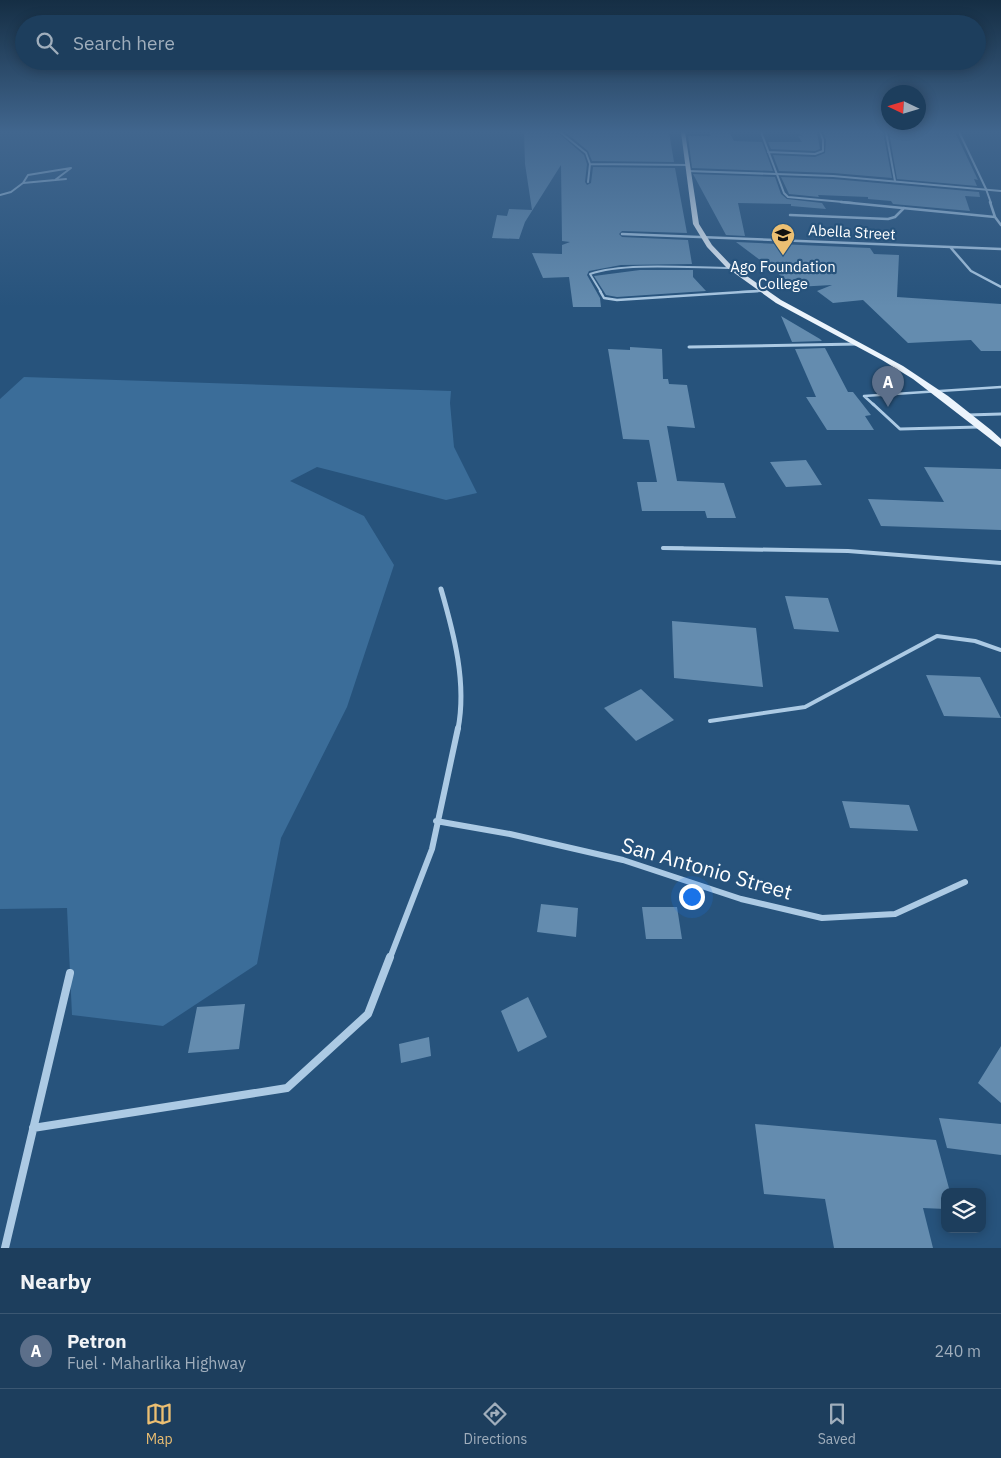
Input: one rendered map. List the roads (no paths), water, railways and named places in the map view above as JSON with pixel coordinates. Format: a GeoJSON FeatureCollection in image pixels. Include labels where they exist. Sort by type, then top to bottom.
{"type":"FeatureCollection","features":[{"type":"Feature","properties":{"kind":"main road"},"geometry":{"type":"LineString","coordinates":[[691,190],[696,224],[701,236],[718,258],[762,291],[859,344],[936,390],[1001,444]]}},
{"type":"Feature","properties":{"kind":"street"},"geometry":{"type":"LineString","coordinates":[[0,195],[13,190]]}},
{"type":"Feature","properties":{"kind":"street"},"geometry":{"type":"LineString","coordinates":[[782,190],[788,197],[995,217]]}},
{"type":"Feature","properties":{"kind":"street"},"geometry":{"type":"LineString","coordinates":[[986,190],[995,217],[1001,225]]}},
{"type":"Feature","properties":{"kind":"street"},"geometry":{"type":"LineString","coordinates":[[790,215],[888,219],[895,217],[904,208]]}},
{"type":"Feature","properties":{"kind":"street","name":"Abella Street"},"geometry":{"type":"LineString","coordinates":[[622,234],[1001,249]]}},
{"type":"Feature","properties":{"kind":"street"},"geometry":{"type":"LineString","coordinates":[[951,248],[971,271],[1001,287]]}},
{"type":"Feature","properties":{"kind":"street"},"geometry":{"type":"LineString","coordinates":[[689,347],[859,344]]}},
{"type":"Feature","properties":{"kind":"street"},"geometry":{"type":"LineString","coordinates":[[33,1128],[287,1088],[368,1014],[432,849],[436,821],[450,768],[461,703],[459,670],[453,636],[441,589]]}},
{"type":"Feature","properties":{"kind":"street","name":"San Antonio Street"},"geometry":{"type":"LineString","coordinates":[[436,821],[510,834],[623,860],[741,899],[822,918],[895,914],[964,882]]}},
{"type":"Feature","properties":{"kind":"street"},"geometry":{"type":"LineString","coordinates":[[5,1248],[70,973]]}},
{"type":"Feature","properties":{"kind":"lane"},"geometry":{"type":"LineString","coordinates":[[731,268],[612,270],[590,274],[604,298],[617,300],[762,291]]}},
{"type":"Feature","properties":{"kind":"lane"},"geometry":{"type":"LineString","coordinates":[[982,427],[900,429],[864,396],[1001,387]]}},
{"type":"Feature","properties":{"kind":"lane"},"geometry":{"type":"LineString","coordinates":[[968,415],[1001,414]]}},
{"type":"Feature","properties":{"kind":"lane"},"geometry":{"type":"LineString","coordinates":[[663,548],[848,551],[1001,563]]}},
{"type":"Feature","properties":{"kind":"lane"},"geometry":{"type":"LineString","coordinates":[[710,721],[805,707],[937,636],[975,641],[1001,650]]}},
{"type":"Feature","properties":{"kind":"place","name":"Ago Foundation College"},"geometry":{"type":"Point","coordinates":[783,256]}},
{"type":"Feature","properties":{"kind":"place","name":"Petron"},"geometry":{"type":"Point","coordinates":[888,407]}}]}
